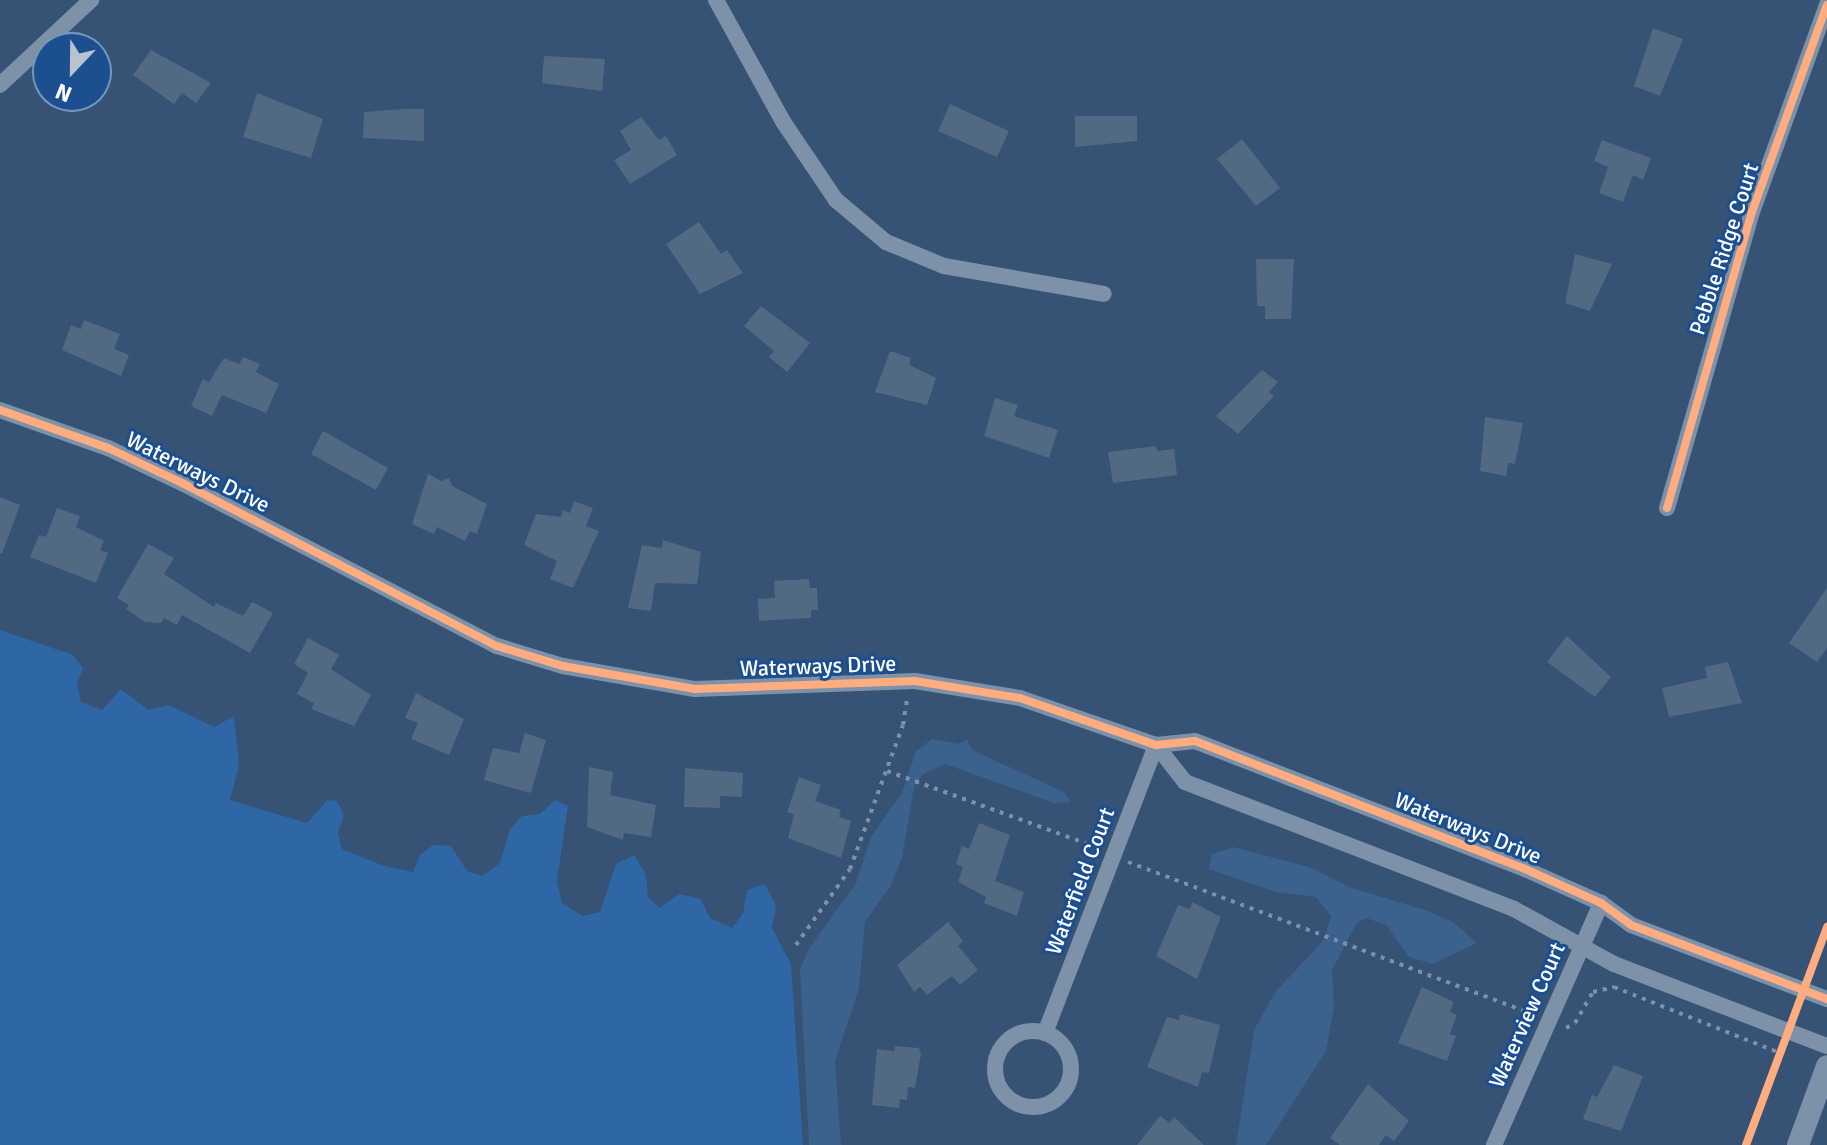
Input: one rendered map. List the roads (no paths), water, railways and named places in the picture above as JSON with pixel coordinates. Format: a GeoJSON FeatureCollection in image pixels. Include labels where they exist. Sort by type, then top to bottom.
{"type":"FeatureCollection","features":[{"type":"Feature","properties":{"kind":"street"},"geometry":{"type":"LineString","coordinates":[[0,85],[91,0]]}},
{"type":"Feature","properties":{"kind":"street"},"geometry":{"type":"LineString","coordinates":[[716,0],[784,123],[836,200],[886,242],[944,266],[1104,294]]}},
{"type":"Feature","properties":{"kind":"street","name":"Pebble Ridge Court"},"geometry":{"type":"LineString","coordinates":[[1667,508],[1752,212],[1827,5]]}},
{"type":"Feature","properties":{"kind":"street","name":"Waterways Drive"},"geometry":{"type":"LineString","coordinates":[[0,410],[108,448],[276,530],[411,606],[497,646],[551,662],[695,689],[909,681],[1020,698],[1156,745],[1195,741],[1601,903],[1631,925],[1827,999]]}},
{"type":"Feature","properties":{"kind":"street"},"geometry":{"type":"LineString","coordinates":[[1156,745],[1185,782],[1514,909],[1614,964],[1827,1046]]}},
{"type":"Feature","properties":{"kind":"street","name":"Waterfield Court"},"geometry":{"type":"LineString","coordinates":[[1045,1033],[1156,745]]}},
{"type":"Feature","properties":{"kind":"street","name":"Waterview Court"},"geometry":{"type":"LineString","coordinates":[[1494,1145],[1601,903]]}},
{"type":"Feature","properties":{"kind":"street"},"geometry":{"type":"LineString","coordinates":[[1045,1033],[1065,1048],[1071,1072],[1061,1095],[1027,1107],[999,1086],[995,1062],[1000,1050],[1019,1034],[1045,1033]]}},
{"type":"Feature","properties":{"kind":"street"},"geometry":{"type":"LineString","coordinates":[[1798,1145],[1827,1066]]}}]}
